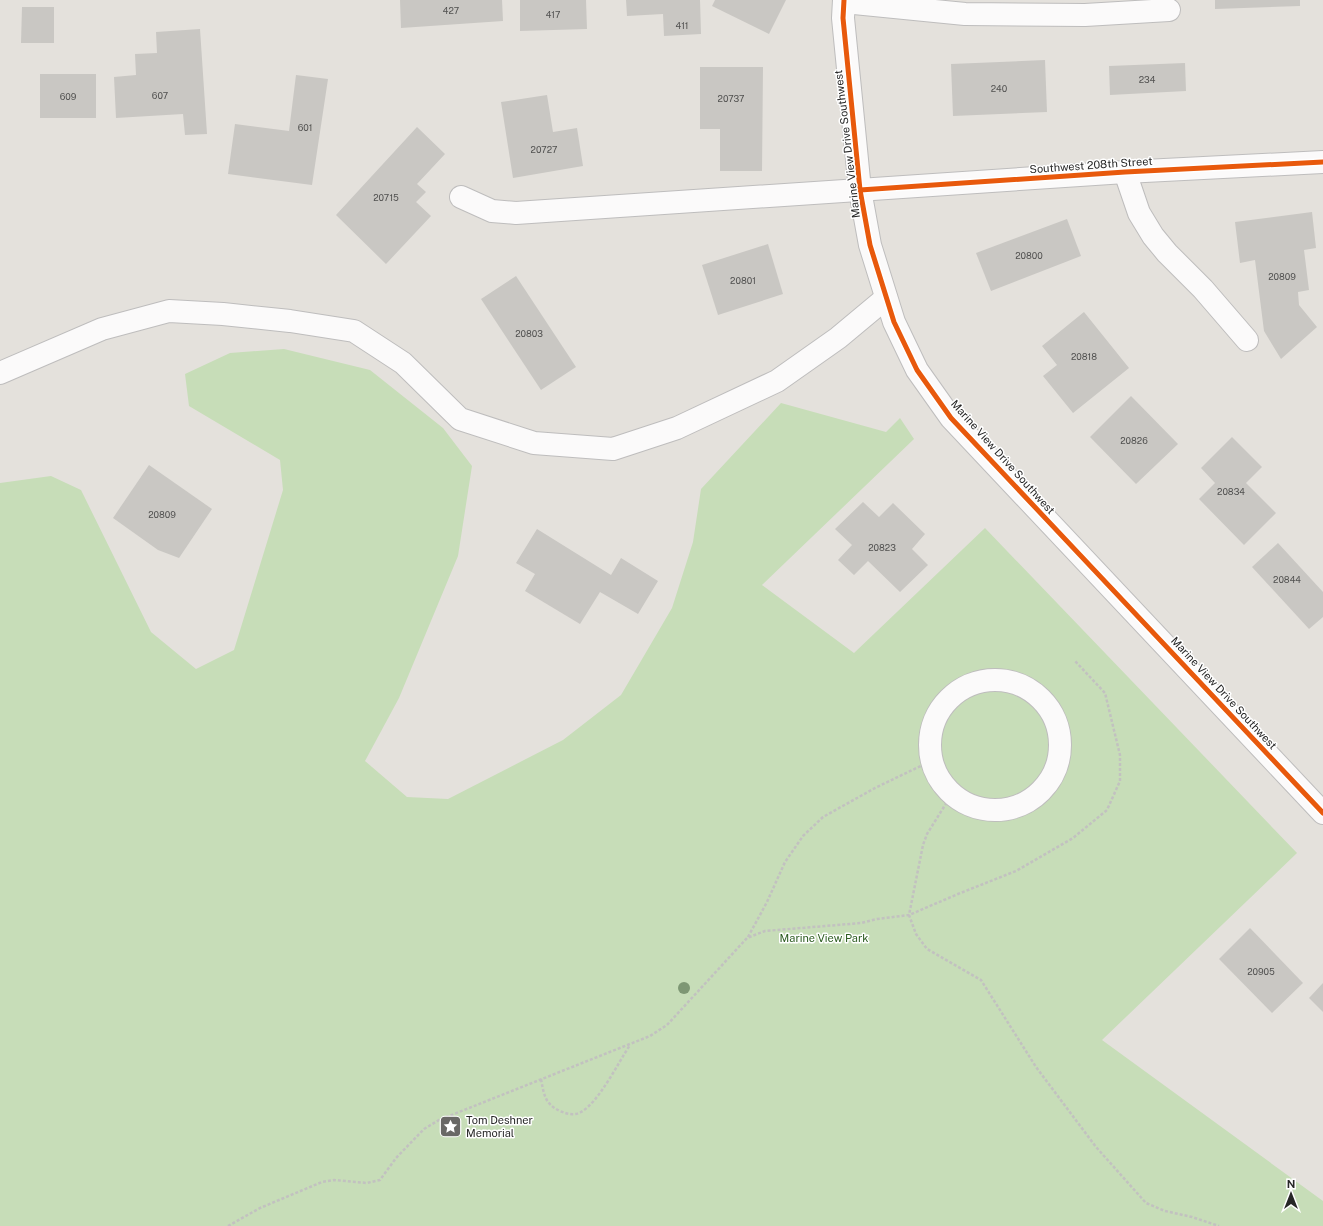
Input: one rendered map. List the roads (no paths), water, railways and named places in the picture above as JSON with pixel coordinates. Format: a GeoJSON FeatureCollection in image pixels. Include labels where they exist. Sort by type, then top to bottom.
{"type":"FeatureCollection","features":[{"type":"Feature","properties":{"kind":"street"},"geometry":{"type":"LineString","coordinates":[[844,1],[964,14],[1085,15],[1169,10]]}},
{"type":"Feature","properties":{"kind":"street","name":"Marine View Drive Southwest"},"geometry":{"type":"LineString","coordinates":[[844,1],[843,18],[860,190],[870,245],[894,322],[917,370],[951,418],[1323,813]]}},
{"type":"Feature","properties":{"kind":"street","name":"Southwest 208th Street"},"geometry":{"type":"LineString","coordinates":[[461,197],[492,212],[516,213],[1126,172],[1323,162]]}},
{"type":"Feature","properties":{"kind":"street"},"geometry":{"type":"LineString","coordinates":[[1126,172],[1139,213],[1153,236],[1167,253],[1203,289],[1247,340]]}},
{"type":"Feature","properties":{"kind":"street"},"geometry":{"type":"LineString","coordinates":[[0,373],[102,329],[169,311],[222,314],[290,321],[354,331],[403,363],[460,419],[534,443],[613,450],[677,428],[777,380],[838,338],[886,298]]}},
{"type":"Feature","properties":{"kind":"street"},"geometry":{"type":"LineString","coordinates":[[1003,680],[1023,686],[1040,698],[1052,714],[1059,733],[1060,753],[1054,772],[1043,789],[1027,801],[1009,809],[989,810],[969,805],[952,794],[939,779],[931,761],[930,741],[934,720],[945,702],[961,688],[981,681],[1003,680]]}},
{"type":"Feature","properties":{"kind":"place","name":"Tom Deshner Memorial"},"geometry":{"type":"Point","coordinates":[451,1126]}},
{"type":"Feature","properties":{"kind":"park label","name":"Marine View Park"},"geometry":{"type":"Point","coordinates":[824,938]}}]}
